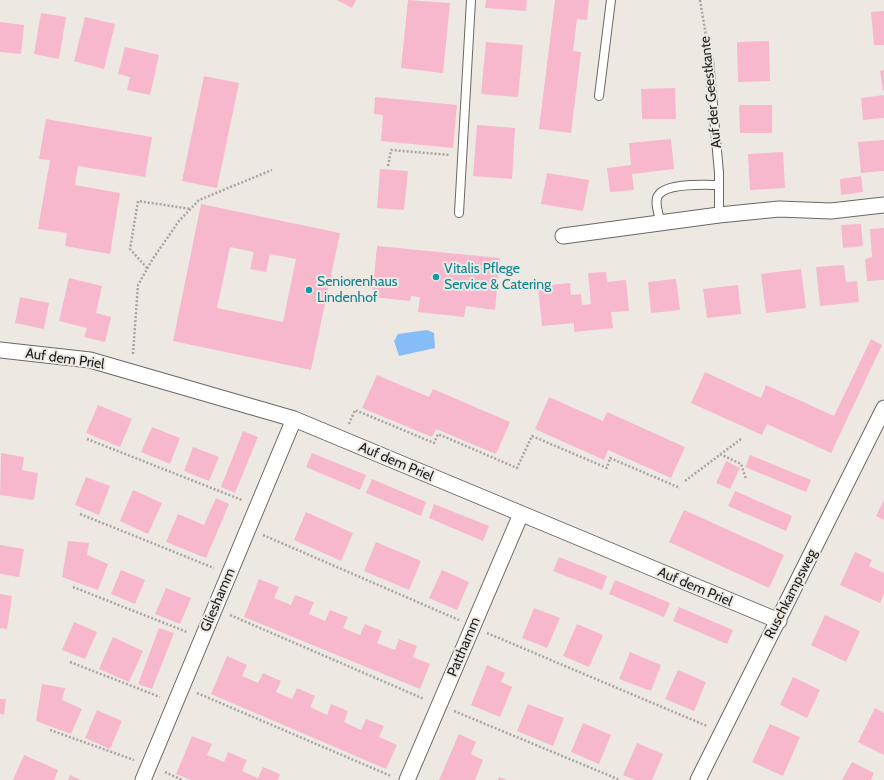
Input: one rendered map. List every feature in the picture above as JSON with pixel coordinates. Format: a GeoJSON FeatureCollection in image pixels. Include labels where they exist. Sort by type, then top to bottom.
{"type":"FeatureCollection","features":[{"type":"Feature","properties":{"kind":"street"},"geometry":{"type":"LineString","coordinates":[[563,236],[719,215],[779,209],[832,211],[884,205]]}},
{"type":"Feature","properties":{"kind":"street","name":"Auf dem Priel"},"geometry":{"type":"LineString","coordinates":[[0,350],[90,360],[294,419],[779,621]]}},
{"type":"Feature","properties":{"kind":"street","name":"Ruschkampsweg"},"geometry":{"type":"LineString","coordinates":[[698,780],[779,621],[884,408]]}},
{"type":"Feature","properties":{"kind":"street","name":"Glieshamm"},"geometry":{"type":"LineString","coordinates":[[143,780],[294,419]]}},
{"type":"Feature","properties":{"kind":"street","name":"Patthamm"},"geometry":{"type":"LineString","coordinates":[[407,780],[521,514]]}},
{"type":"Feature","properties":{"kind":"lane"},"geometry":{"type":"LineString","coordinates":[[459,213],[471,0]]}},
{"type":"Feature","properties":{"kind":"lane"},"geometry":{"type":"LineString","coordinates":[[599,96],[612,0]]}},
{"type":"Feature","properties":{"kind":"lane","name":"Auf der Geestkante"},"geometry":{"type":"LineString","coordinates":[[709,60],[719,185],[719,215]]}},
{"type":"Feature","properties":{"kind":"lane"},"geometry":{"type":"LineString","coordinates":[[661,223],[657,205],[658,197],[662,192],[670,188],[719,185]]}},
{"type":"Feature","properties":{"kind":"path","name":"Auf der Geestkante"},"geometry":{"type":"LineString","coordinates":[[700,0],[709,60]]}},
{"type":"Feature","properties":{"kind":"path"},"geometry":{"type":"LineString","coordinates":[[388,166],[391,150],[462,156]]}},
{"type":"Feature","properties":{"kind":"path"},"geometry":{"type":"LineString","coordinates":[[132,371],[138,285],[147,268],[179,221],[199,200],[272,170]]}},
{"type":"Feature","properties":{"kind":"path"},"geometry":{"type":"LineString","coordinates":[[147,268],[130,250],[138,201],[191,209]]}},
{"type":"Feature","properties":{"kind":"path"},"geometry":{"type":"LineString","coordinates":[[343,440],[355,410],[434,443],[438,434],[517,468],[532,436],[607,468],[610,458],[680,488]]}},
{"type":"Feature","properties":{"kind":"path"},"geometry":{"type":"LineString","coordinates":[[87,439],[258,506]]}},
{"type":"Feature","properties":{"kind":"path"},"geometry":{"type":"LineString","coordinates":[[684,481],[741,439]]}},
{"type":"Feature","properties":{"kind":"path"},"geometry":{"type":"LineString","coordinates":[[719,454],[741,464],[746,479]]}},
{"type":"Feature","properties":{"kind":"path"},"geometry":{"type":"LineString","coordinates":[[80,514],[229,574]]}},
{"type":"Feature","properties":{"kind":"path"},"geometry":{"type":"LineString","coordinates":[[248,529],[722,732]]}},
{"type":"Feature","properties":{"kind":"path"},"geometry":{"type":"LineString","coordinates":[[73,587],[202,638]]}},
{"type":"Feature","properties":{"kind":"path"},"geometry":{"type":"LineString","coordinates":[[215,609],[439,705],[620,780]]}},
{"type":"Feature","properties":{"kind":"path"},"geometry":{"type":"LineString","coordinates":[[70,662],[175,703]]}},
{"type":"Feature","properties":{"kind":"path"},"geometry":{"type":"LineString","coordinates":[[182,686],[392,777]]}},
{"type":"Feature","properties":{"kind":"path"},"geometry":{"type":"LineString","coordinates":[[50,730],[149,765],[182,780]]}},
{"type":"Feature","properties":{"kind":"water"},"geometry":{"type":"Polygon","coordinates":[[[427,330],[434,333],[435,348],[399,356],[394,341],[398,334],[427,330]]]}},
{"type":"Feature","properties":{"kind":"building"},"geometry":{"type":"Polygon","coordinates":[[[337,0],[356,0],[352,8],[337,0]]]}},
{"type":"Feature","properties":{"kind":"building"},"geometry":{"type":"Polygon","coordinates":[[[408,0],[450,3],[443,73],[401,68],[408,0]]]}},
{"type":"Feature","properties":{"kind":"building"},"geometry":{"type":"Polygon","coordinates":[[[486,0],[527,0],[526,11],[485,8],[486,0]]]}},
{"type":"Feature","properties":{"kind":"building"},"geometry":{"type":"Polygon","coordinates":[[[555,0],[589,0],[587,20],[577,19],[573,51],[581,52],[571,133],[539,129],[555,0]]]}},
{"type":"Feature","properties":{"kind":"building"},"geometry":{"type":"Polygon","coordinates":[[[884,11],[884,45],[874,45],[871,12],[884,11]]]}},
{"type":"Feature","properties":{"kind":"building"},"geometry":{"type":"Polygon","coordinates":[[[41,13],[66,17],[59,59],[34,54],[41,13]]]}},
{"type":"Feature","properties":{"kind":"building"},"geometry":{"type":"Polygon","coordinates":[[[85,17],[115,24],[104,69],[74,61],[85,17]]]}},
{"type":"Feature","properties":{"kind":"building"},"geometry":{"type":"Polygon","coordinates":[[[0,22],[24,25],[21,54],[0,52],[0,22]]]}},
{"type":"Feature","properties":{"kind":"building"},"geometry":{"type":"Polygon","coordinates":[[[769,41],[770,81],[738,82],[737,42],[769,41]]]}},
{"type":"Feature","properties":{"kind":"building"},"geometry":{"type":"Polygon","coordinates":[[[486,42],[523,45],[518,97],[481,94],[486,42]]]}},
{"type":"Feature","properties":{"kind":"building"},"geometry":{"type":"Polygon","coordinates":[[[125,47],[159,55],[150,95],[127,90],[130,77],[118,74],[125,47]]]}},
{"type":"Feature","properties":{"kind":"building"},"geometry":{"type":"Polygon","coordinates":[[[884,70],[884,90],[883,91],[880,71],[884,70]]]}},
{"type":"Feature","properties":{"kind":"building"},"geometry":{"type":"Polygon","coordinates":[[[204,76],[239,83],[217,188],[182,181],[204,76]]]}},
{"type":"Feature","properties":{"kind":"building"},"geometry":{"type":"Polygon","coordinates":[[[675,88],[676,119],[642,119],[641,89],[675,88]]]}},
{"type":"Feature","properties":{"kind":"building"},"geometry":{"type":"Polygon","coordinates":[[[884,95],[884,118],[863,120],[861,98],[884,95]]]}},
{"type":"Feature","properties":{"kind":"building"},"geometry":{"type":"Polygon","coordinates":[[[375,97],[457,105],[453,148],[381,141],[383,115],[374,114],[375,97]]]}},
{"type":"Feature","properties":{"kind":"building"},"geometry":{"type":"Polygon","coordinates":[[[739,105],[772,105],[772,133],[740,133],[739,105]]]}},
{"type":"Feature","properties":{"kind":"building"},"geometry":{"type":"Polygon","coordinates":[[[46,119],[152,137],[145,177],[78,166],[75,185],[120,193],[110,254],[65,246],[67,233],[38,229],[50,160],[39,159],[46,119]]]}},
{"type":"Feature","properties":{"kind":"building"},"geometry":{"type":"Polygon","coordinates":[[[477,125],[515,128],[512,179],[473,176],[477,125]]]}},
{"type":"Feature","properties":{"kind":"building"},"geometry":{"type":"Polygon","coordinates":[[[671,139],[674,169],[632,174],[634,190],[610,192],[607,168],[631,165],[629,143],[671,139]]]}},
{"type":"Feature","properties":{"kind":"building"},"geometry":{"type":"Polygon","coordinates":[[[884,140],[884,171],[861,173],[858,142],[884,140]]]}},
{"type":"Feature","properties":{"kind":"building"},"geometry":{"type":"Polygon","coordinates":[[[783,152],[785,188],[750,190],[748,154],[783,152]]]}},
{"type":"Feature","properties":{"kind":"building"},"geometry":{"type":"Polygon","coordinates":[[[380,169],[408,171],[404,210],[377,208],[380,169]]]}},
{"type":"Feature","properties":{"kind":"building"},"geometry":{"type":"Polygon","coordinates":[[[547,173],[589,180],[583,211],[541,204],[547,173]]]}},
{"type":"Feature","properties":{"kind":"building"},"geometry":{"type":"Polygon","coordinates":[[[861,176],[863,192],[841,195],[840,179],[861,176]]]}},
{"type":"Feature","properties":{"kind":"building","name":"Seniorenhaus Lindenhof"},"geometry":{"type":"Polygon","coordinates":[[[201,204],[340,233],[311,370],[173,341],[201,204]],[[230,247],[217,308],[283,322],[296,259],[270,254],[266,272],[250,269],[254,252],[230,247]]]}},
{"type":"Feature","properties":{"kind":"building"},"geometry":{"type":"Polygon","coordinates":[[[861,224],[863,246],[843,248],[841,225],[861,224]]]}},
{"type":"Feature","properties":{"kind":"building"},"geometry":{"type":"Polygon","coordinates":[[[884,228],[884,280],[867,281],[865,259],[872,257],[870,229],[884,228]]]}},
{"type":"Feature","properties":{"kind":"building","name":"Vitalis Pflege Service & Catering"},"geometry":{"type":"Polygon","coordinates":[[[377,246],[500,258],[495,310],[466,306],[464,317],[418,312],[420,297],[411,296],[410,301],[372,297],[377,246]]]}},
{"type":"Feature","properties":{"kind":"building"},"geometry":{"type":"Polygon","coordinates":[[[844,265],[846,282],[857,281],[859,302],[820,306],[816,267],[844,265]]]}},
{"type":"Feature","properties":{"kind":"building"},"geometry":{"type":"Polygon","coordinates":[[[801,269],[806,308],[766,313],[761,274],[801,269]]]}},
{"type":"Feature","properties":{"kind":"building"},"geometry":{"type":"Polygon","coordinates":[[[606,272],[607,282],[626,280],[629,311],[611,312],[613,328],[574,332],[574,323],[542,326],[538,286],[570,283],[571,295],[581,294],[582,305],[591,304],[588,273],[606,272]]]}},
{"type":"Feature","properties":{"kind":"building"},"geometry":{"type":"Polygon","coordinates":[[[69,278],[102,286],[96,313],[111,317],[105,342],[84,337],[87,328],[59,321],[69,278]]]}},
{"type":"Feature","properties":{"kind":"building"},"geometry":{"type":"Polygon","coordinates":[[[676,279],[680,310],[651,313],[648,282],[676,279]]]}},
{"type":"Feature","properties":{"kind":"building"},"geometry":{"type":"Polygon","coordinates":[[[738,285],[741,314],[707,318],[703,289],[738,285]]]}},
{"type":"Feature","properties":{"kind":"building"},"geometry":{"type":"Polygon","coordinates":[[[20,297],[49,303],[44,329],[15,323],[20,297]]]}},
{"type":"Feature","properties":{"kind":"building"},"geometry":{"type":"Polygon","coordinates":[[[871,339],[882,345],[831,453],[767,424],[762,435],[691,403],[705,372],[761,398],[766,385],[834,416],[871,339]]]}},
{"type":"Feature","properties":{"kind":"building"},"geometry":{"type":"Polygon","coordinates":[[[377,375],[429,397],[433,389],[510,422],[496,454],[436,429],[432,437],[362,408],[377,375]]]}},
{"type":"Feature","properties":{"kind":"building"},"geometry":{"type":"Polygon","coordinates":[[[549,397],[603,421],[607,412],[685,447],[671,478],[608,450],[604,460],[535,429],[549,397]]]}},
{"type":"Feature","properties":{"kind":"building"},"geometry":{"type":"Polygon","coordinates":[[[98,405],[132,419],[120,447],[86,433],[98,405]]]}},
{"type":"Feature","properties":{"kind":"building"},"geometry":{"type":"Polygon","coordinates":[[[152,427],[180,438],[170,464],[141,452],[152,427]]]}},
{"type":"Feature","properties":{"kind":"building"},"geometry":{"type":"Polygon","coordinates":[[[243,431],[258,437],[235,493],[221,487],[243,431]]]}},
{"type":"Feature","properties":{"kind":"building"},"geometry":{"type":"Polygon","coordinates":[[[193,447],[219,457],[209,481],[184,471],[193,447]]]}},
{"type":"Feature","properties":{"kind":"building"},"geometry":{"type":"Polygon","coordinates":[[[1,453],[24,457],[22,470],[38,473],[34,500],[0,495],[1,453]]]}},
{"type":"Feature","properties":{"kind":"building"},"geometry":{"type":"Polygon","coordinates":[[[312,453],[366,475],[360,490],[306,467],[312,453]]]}},
{"type":"Feature","properties":{"kind":"building"},"geometry":{"type":"Polygon","coordinates":[[[750,455],[811,480],[806,492],[745,467],[750,455]]]}},
{"type":"Feature","properties":{"kind":"building"},"geometry":{"type":"Polygon","coordinates":[[[726,461],[740,468],[730,489],[716,483],[726,461]]]}},
{"type":"Feature","properties":{"kind":"building"},"geometry":{"type":"Polygon","coordinates":[[[86,477],[110,486],[99,515],[75,505],[86,477]]]}},
{"type":"Feature","properties":{"kind":"building"},"geometry":{"type":"Polygon","coordinates":[[[372,479],[426,502],[421,516],[366,493],[372,479]]]}},
{"type":"Feature","properties":{"kind":"building"},"geometry":{"type":"Polygon","coordinates":[[[133,490],[162,503],[148,534],[120,521],[133,490]]]}},
{"type":"Feature","properties":{"kind":"building"},"geometry":{"type":"Polygon","coordinates":[[[735,491],[792,516],[786,531],[728,506],[735,491]]]}},
{"type":"Feature","properties":{"kind":"building"},"geometry":{"type":"Polygon","coordinates":[[[216,498],[229,504],[206,558],[166,542],[178,514],[204,525],[216,498]]]}},
{"type":"Feature","properties":{"kind":"building"},"geometry":{"type":"Polygon","coordinates":[[[884,500],[884,520],[876,516],[884,500]]]}},
{"type":"Feature","properties":{"kind":"building"},"geometry":{"type":"Polygon","coordinates":[[[434,504],[489,526],[483,541],[429,518],[434,504]]]}},
{"type":"Feature","properties":{"kind":"building"},"geometry":{"type":"Polygon","coordinates":[[[684,510],[784,555],[769,588],[669,542],[684,510]]]}},
{"type":"Feature","properties":{"kind":"building"},"geometry":{"type":"Polygon","coordinates":[[[306,512],[353,533],[341,561],[294,540],[306,512]]]}},
{"type":"Feature","properties":{"kind":"building"},"geometry":{"type":"Polygon","coordinates":[[[68,541],[89,543],[87,555],[108,564],[98,590],[62,577],[68,541]]]}},
{"type":"Feature","properties":{"kind":"building"},"geometry":{"type":"Polygon","coordinates":[[[376,542],[421,561],[409,590],[364,571],[376,542]]]}},
{"type":"Feature","properties":{"kind":"building"},"geometry":{"type":"Polygon","coordinates":[[[0,545],[24,549],[19,577],[0,574],[0,545]]]}},
{"type":"Feature","properties":{"kind":"building"},"geometry":{"type":"Polygon","coordinates":[[[855,552],[872,560],[869,566],[884,573],[884,593],[880,603],[840,585],[855,552]]]}},
{"type":"Feature","properties":{"kind":"building"},"geometry":{"type":"Polygon","coordinates":[[[559,557],[607,576],[602,590],[553,571],[559,557]]]}},
{"type":"Feature","properties":{"kind":"building"},"geometry":{"type":"Polygon","coordinates":[[[121,570],[145,580],[135,604],[111,594],[121,570]]]}},
{"type":"Feature","properties":{"kind":"building"},"geometry":{"type":"Polygon","coordinates":[[[442,570],[469,582],[457,610],[429,598],[442,570]]]}},
{"type":"Feature","properties":{"kind":"building"},"geometry":{"type":"Polygon","coordinates":[[[259,579],[279,587],[274,598],[291,605],[295,595],[314,602],[309,614],[325,621],[330,610],[348,617],[343,628],[360,635],[365,624],[382,631],[377,643],[395,650],[399,639],[417,646],[413,657],[430,664],[420,689],[244,617],[259,579]]]}},
{"type":"Feature","properties":{"kind":"building"},"geometry":{"type":"Polygon","coordinates":[[[615,580],[670,603],[664,617],[609,594],[615,580]]]}},
{"type":"Feature","properties":{"kind":"building"},"geometry":{"type":"Polygon","coordinates":[[[166,588],[191,598],[180,624],[155,614],[166,588]]]}},
{"type":"Feature","properties":{"kind":"building"},"geometry":{"type":"Polygon","coordinates":[[[0,594],[12,596],[7,629],[0,628],[0,594]]]}},
{"type":"Feature","properties":{"kind":"building"},"geometry":{"type":"Polygon","coordinates":[[[679,607],[733,630],[727,644],[673,621],[679,607]]]}},
{"type":"Feature","properties":{"kind":"building"},"geometry":{"type":"Polygon","coordinates":[[[534,608],[560,618],[547,648],[522,638],[534,608]]]}},
{"type":"Feature","properties":{"kind":"building"},"geometry":{"type":"Polygon","coordinates":[[[825,615],[860,631],[846,662],[811,645],[825,615]]]}},
{"type":"Feature","properties":{"kind":"building"},"geometry":{"type":"Polygon","coordinates":[[[74,622],[97,632],[85,659],[62,650],[74,622]]]}},
{"type":"Feature","properties":{"kind":"building"},"geometry":{"type":"Polygon","coordinates":[[[577,624],[603,635],[589,667],[563,656],[577,624]]]}},
{"type":"Feature","properties":{"kind":"building"},"geometry":{"type":"Polygon","coordinates":[[[159,628],[174,633],[152,689],[138,684],[159,628]]]}},
{"type":"Feature","properties":{"kind":"building"},"geometry":{"type":"Polygon","coordinates":[[[113,637],[143,651],[129,682],[99,669],[113,637]]]}},
{"type":"Feature","properties":{"kind":"building"},"geometry":{"type":"Polygon","coordinates":[[[630,652],[661,665],[651,691],[619,679],[630,652]]]}},
{"type":"Feature","properties":{"kind":"building"},"geometry":{"type":"Polygon","coordinates":[[[227,656],[247,665],[242,676],[258,683],[263,673],[281,681],[276,692],[292,699],[297,688],[315,696],[310,707],[327,715],[331,704],[348,711],[344,722],[361,730],[366,719],[384,726],[379,737],[397,745],[386,769],[211,694],[227,656]]]}},
{"type":"Feature","properties":{"kind":"building"},"geometry":{"type":"Polygon","coordinates":[[[487,665],[505,673],[501,682],[512,687],[500,717],[471,705],[487,665]]]}},
{"type":"Feature","properties":{"kind":"building"},"geometry":{"type":"Polygon","coordinates":[[[678,670],[706,682],[694,711],[665,699],[678,670]]]}},
{"type":"Feature","properties":{"kind":"building"},"geometry":{"type":"Polygon","coordinates":[[[793,677],[820,690],[807,718],[780,705],[793,677]]]}},
{"type":"Feature","properties":{"kind":"building"},"geometry":{"type":"Polygon","coordinates":[[[42,684],[65,688],[62,700],[82,709],[71,734],[36,721],[42,684]]]}},
{"type":"Feature","properties":{"kind":"building"},"geometry":{"type":"Polygon","coordinates":[[[0,699],[6,699],[4,715],[0,714],[0,699]]]}},
{"type":"Feature","properties":{"kind":"building"},"geometry":{"type":"Polygon","coordinates":[[[528,704],[564,718],[553,746],[517,731],[528,704]]]}},
{"type":"Feature","properties":{"kind":"building"},"geometry":{"type":"Polygon","coordinates":[[[875,708],[884,713],[884,755],[858,742],[875,708]]]}},
{"type":"Feature","properties":{"kind":"building"},"geometry":{"type":"Polygon","coordinates":[[[97,710],[122,721],[110,749],[85,738],[97,710]]]}},
{"type":"Feature","properties":{"kind":"building"},"geometry":{"type":"Polygon","coordinates":[[[583,723],[611,735],[599,764],[571,752],[583,723]]]}},
{"type":"Feature","properties":{"kind":"building"},"geometry":{"type":"Polygon","coordinates":[[[770,724],[800,737],[783,776],[752,762],[770,724]]]}},
{"type":"Feature","properties":{"kind":"building"},"geometry":{"type":"Polygon","coordinates":[[[459,734],[476,742],[471,754],[483,760],[475,780],[439,780],[459,734]]]}},
{"type":"Feature","properties":{"kind":"building"},"geometry":{"type":"Polygon","coordinates":[[[192,736],[212,744],[207,755],[224,762],[228,752],[247,760],[242,771],[258,778],[263,767],[280,774],[278,780],[191,780],[176,774],[192,736]]]}},
{"type":"Feature","properties":{"kind":"building"},"geometry":{"type":"Polygon","coordinates":[[[637,743],[663,754],[652,780],[635,780],[623,775],[637,743]]]}},
{"type":"Feature","properties":{"kind":"building"},"geometry":{"type":"Polygon","coordinates":[[[24,755],[58,770],[54,780],[13,780],[24,755]]]}},
{"type":"Feature","properties":{"kind":"building"},"geometry":{"type":"Polygon","coordinates":[[[852,762],[874,773],[871,780],[842,780],[852,762]]]}},
{"type":"Feature","properties":{"kind":"building"},"geometry":{"type":"Polygon","coordinates":[[[70,775],[81,780],[68,780],[70,775]]]}},
{"type":"Feature","properties":{"kind":"building"},"geometry":{"type":"Polygon","coordinates":[[[499,777],[507,780],[498,780],[499,777]]]}},
{"type":"Feature","properties":{"kind":"place","name":"Vitalis Pflege Service & Catering"},"geometry":{"type":"Point","coordinates":[436,277]}},
{"type":"Feature","properties":{"kind":"place","name":"Seniorenhaus Lindenhof"},"geometry":{"type":"Point","coordinates":[309,290]}}]}
